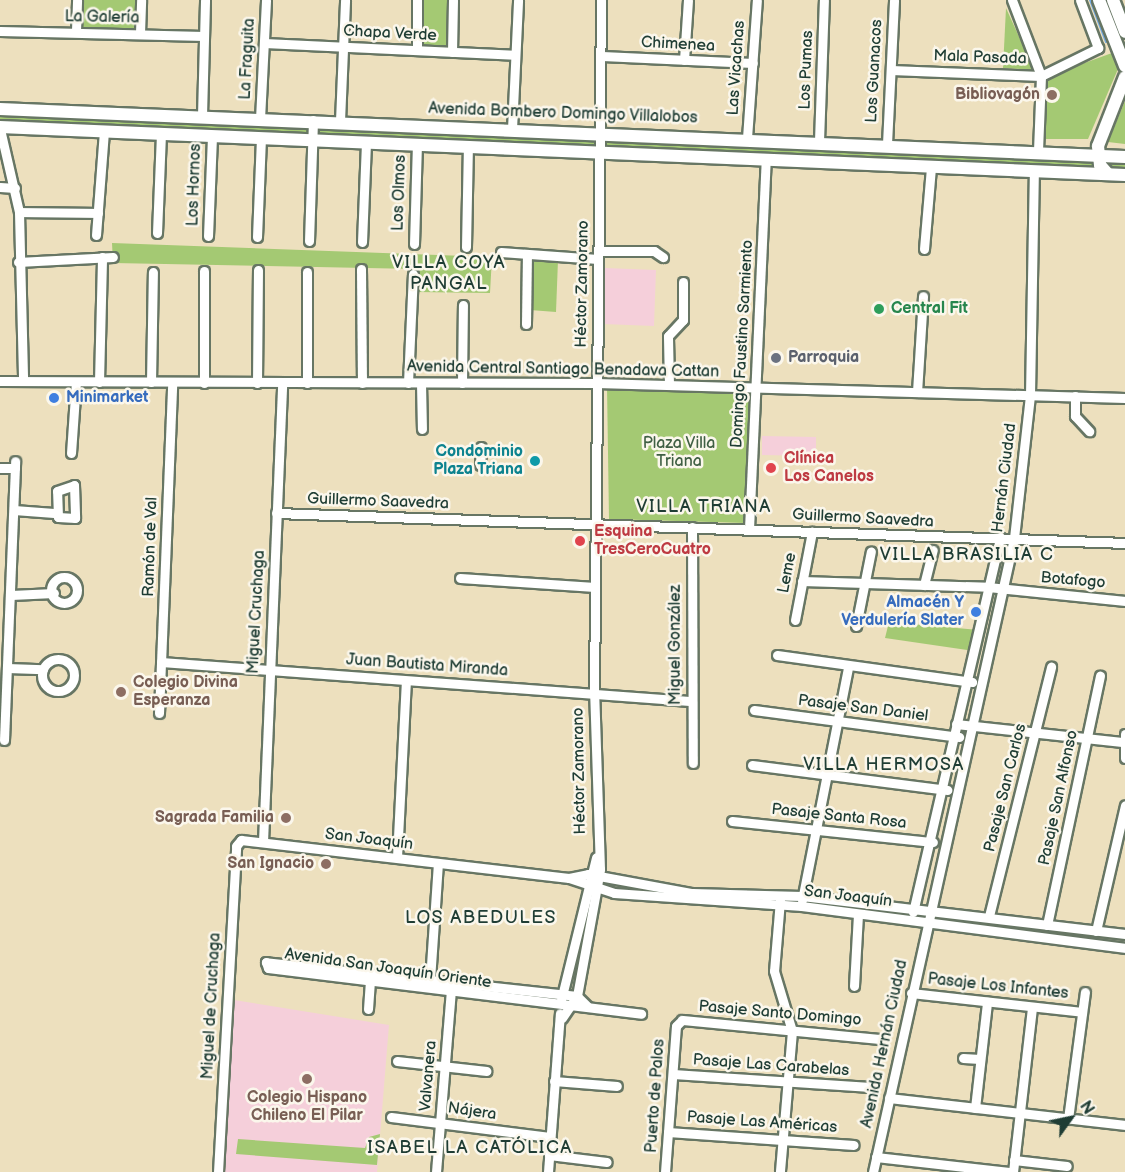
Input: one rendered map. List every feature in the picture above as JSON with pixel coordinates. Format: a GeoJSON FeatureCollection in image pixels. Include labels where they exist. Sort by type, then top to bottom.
{"type":"FeatureCollection","features":[{"type":"Feature","properties":{"kind":"main road"},"geometry":{"type":"LineString","coordinates":[[1099,0],[1125,66]]}},
{"type":"Feature","properties":{"kind":"main road"},"geometry":{"type":"LineString","coordinates":[[1118,8],[1125,32]]}},
{"type":"Feature","properties":{"kind":"main road"},"geometry":{"type":"LineString","coordinates":[[1108,174],[1097,154],[1125,77]]}},
{"type":"Feature","properties":{"kind":"main road","name":"Avenida Bombero Domingo Villalobos"},"geometry":{"type":"LineString","coordinates":[[0,109],[819,141],[1125,157]]}},
{"type":"Feature","properties":{"kind":"main road"},"geometry":{"type":"LineString","coordinates":[[0,128],[1125,175]]}},
{"type":"Feature","properties":{"kind":"street"},"geometry":{"type":"LineString","coordinates":[[76,32],[77,0]]}},
{"type":"Feature","properties":{"kind":"street"},"geometry":{"type":"LineString","coordinates":[[140,33],[141,0]]}},
{"type":"Feature","properties":{"kind":"street"},"geometry":{"type":"LineString","coordinates":[[202,116],[205,0]]}},
{"type":"Feature","properties":{"kind":"street","name":"La Fraguita"},"geometry":{"type":"LineString","coordinates":[[260,119],[266,0]]}},
{"type":"Feature","properties":{"kind":"street"},"geometry":{"type":"LineString","coordinates":[[340,121],[345,0]]}},
{"type":"Feature","properties":{"kind":"street"},"geometry":{"type":"LineString","coordinates":[[417,0],[417,51]]}},
{"type":"Feature","properties":{"kind":"street"},"geometry":{"type":"LineString","coordinates":[[452,52],[453,0]]}},
{"type":"Feature","properties":{"kind":"street"},"geometry":{"type":"LineString","coordinates":[[512,129],[518,0]]}},
{"type":"Feature","properties":{"kind":"street","name":"Héctor Zamorano"},"geometry":{"type":"LineString","coordinates":[[562,1018],[577,996],[599,877],[596,857],[594,692],[601,0]]}},
{"type":"Feature","properties":{"kind":"street"},"geometry":{"type":"LineString","coordinates":[[684,60],[688,0]]}},
{"type":"Feature","properties":{"kind":"street","name":"Las Vicachas"},"geometry":{"type":"LineString","coordinates":[[747,138],[757,0]]}},
{"type":"Feature","properties":{"kind":"street","name":"Los Pumas"},"geometry":{"type":"LineString","coordinates":[[819,141],[824,0]]}},
{"type":"Feature","properties":{"kind":"street","name":"Los Guanacos"},"geometry":{"type":"LineString","coordinates":[[887,144],[894,0]]}},
{"type":"Feature","properties":{"kind":"street"},"geometry":{"type":"LineString","coordinates":[[1012,0],[1041,76],[1038,151]]}},
{"type":"Feature","properties":{"kind":"street","name":"Mala Pasada"},"geometry":{"type":"LineString","coordinates":[[891,70],[1041,76],[1098,48],[1080,0]]}},
{"type":"Feature","properties":{"kind":"street","name":"La Galería"},"geometry":{"type":"LineString","coordinates":[[0,31],[204,36]]}},
{"type":"Feature","properties":{"kind":"street","name":"Chapa Verde"},"geometry":{"type":"LineString","coordinates":[[264,43],[514,55]]}},
{"type":"Feature","properties":{"kind":"street","name":"Chimenea"},"geometry":{"type":"LineString","coordinates":[[602,56],[753,63]]}},
{"type":"Feature","properties":{"kind":"street"},"geometry":{"type":"LineString","coordinates":[[309,241],[313,120]]}},
{"type":"Feature","properties":{"kind":"street"},"geometry":{"type":"LineString","coordinates":[[0,128],[19,213],[18,262],[23,380]]}},
{"type":"Feature","properties":{"kind":"street"},"geometry":{"type":"LineString","coordinates":[[96,235],[104,131]]}},
{"type":"Feature","properties":{"kind":"street"},"geometry":{"type":"LineString","coordinates":[[157,232],[161,134]]}},
{"type":"Feature","properties":{"kind":"street","name":"Los Hornos"},"geometry":{"type":"LineString","coordinates":[[208,236],[212,136]]}},
{"type":"Feature","properties":{"kind":"street"},"geometry":{"type":"LineString","coordinates":[[257,237],[261,138]]}},
{"type":"Feature","properties":{"kind":"street"},"geometry":{"type":"LineString","coordinates":[[362,242],[366,142]]}},
{"type":"Feature","properties":{"kind":"street","name":"Los Olmos"},"geometry":{"type":"LineString","coordinates":[[414,244],[417,144]]}},
{"type":"Feature","properties":{"kind":"street"},"geometry":{"type":"LineString","coordinates":[[466,247],[468,146]]}},
{"type":"Feature","properties":{"kind":"street","name":"Domingo Faustino Sarmiento"},"geometry":{"type":"LineString","coordinates":[[749,529],[766,160]]}},
{"type":"Feature","properties":{"kind":"street"},"geometry":{"type":"LineString","coordinates":[[924,249],[931,167]]}},
{"type":"Feature","properties":{"kind":"street","name":"Hernán Ciudad"},"geometry":{"type":"LineString","coordinates":[[925,922],[1014,538],[1030,395],[1034,171]]}},
{"type":"Feature","properties":{"kind":"street"},"geometry":{"type":"LineString","coordinates":[[0,188],[15,188]]}},
{"type":"Feature","properties":{"kind":"street"},"geometry":{"type":"LineString","coordinates":[[19,213],[98,213]]}},
{"type":"Feature","properties":{"kind":"street"},"geometry":{"type":"LineString","coordinates":[[501,252],[598,255],[654,251],[663,257]]}},
{"type":"Feature","properties":{"kind":"street"},"geometry":{"type":"LineString","coordinates":[[526,324],[527,254]]}},
{"type":"Feature","properties":{"kind":"street"},"geometry":{"type":"LineString","coordinates":[[18,262],[113,256]]}},
{"type":"Feature","properties":{"kind":"street"},"geometry":{"type":"LineString","coordinates":[[99,381],[102,257]]}},
{"type":"Feature","properties":{"kind":"street"},"geometry":{"type":"LineString","coordinates":[[361,269],[362,383]]}},
{"type":"Feature","properties":{"kind":"street"},"geometry":{"type":"LineString","coordinates":[[257,383],[258,270]]}},
{"type":"Feature","properties":{"kind":"street"},"geometry":{"type":"LineString","coordinates":[[204,271],[204,383]]}},
{"type":"Feature","properties":{"kind":"street"},"geometry":{"type":"LineString","coordinates":[[151,382],[153,272]]}},
{"type":"Feature","properties":{"kind":"street"},"geometry":{"type":"LineString","coordinates":[[307,272],[307,383]]}},
{"type":"Feature","properties":{"kind":"street"},"geometry":{"type":"LineString","coordinates":[[408,383],[413,274]]}},
{"type":"Feature","properties":{"kind":"street"},"geometry":{"type":"LineString","coordinates":[[669,385],[668,336],[683,320],[683,282]]}},
{"type":"Feature","properties":{"kind":"street"},"geometry":{"type":"LineString","coordinates":[[917,392],[923,296]]}},
{"type":"Feature","properties":{"kind":"street"},"geometry":{"type":"LineString","coordinates":[[462,383],[463,305]]}},
{"type":"Feature","properties":{"kind":"street","name":"Avenida Central Santiago Benadava Cattan"},"geometry":{"type":"LineString","coordinates":[[0,381],[596,383],[1125,398]]}},
{"type":"Feature","properties":{"kind":"street"},"geometry":{"type":"LineString","coordinates":[[71,453],[75,382]]}},
{"type":"Feature","properties":{"kind":"street","name":"Ramón de Val"},"geometry":{"type":"LineString","coordinates":[[159,713],[172,383]]}},
{"type":"Feature","properties":{"kind":"street","name":"Miguel Cruchaga"},"geometry":{"type":"LineString","coordinates":[[262,842],[282,383]]}},
{"type":"Feature","properties":{"kind":"street"},"geometry":{"type":"LineString","coordinates":[[421,383],[422,429]]}},
{"type":"Feature","properties":{"kind":"street"},"geometry":{"type":"LineString","coordinates":[[1075,396],[1076,416],[1089,431]]}},
{"type":"Feature","properties":{"kind":"street"},"geometry":{"type":"LineString","coordinates":[[480,465],[481,447]]}},
{"type":"Feature","properties":{"kind":"street"},"geometry":{"type":"LineString","coordinates":[[0,468],[15,464],[11,595],[4,629],[7,668],[2,725],[4,740]]}},
{"type":"Feature","properties":{"kind":"street"},"geometry":{"type":"LineString","coordinates":[[14,510],[54,513]]}},
{"type":"Feature","properties":{"kind":"street","name":"Guillermo Saavedra"},"geometry":{"type":"LineString","coordinates":[[276,513],[1125,543]]}},
{"type":"Feature","properties":{"kind":"street","name":"Miguel González"},"geometry":{"type":"LineString","coordinates":[[692,527],[690,701],[693,763]]}},
{"type":"Feature","properties":{"kind":"street","name":"Leme"},"geometry":{"type":"LineString","coordinates":[[795,620],[812,532]]}},
{"type":"Feature","properties":{"kind":"street","name":"Hernán Ciudad"},"geometry":{"type":"LineString","coordinates":[[911,920],[999,537]]}},
{"type":"Feature","properties":{"kind":"street"},"geometry":{"type":"LineString","coordinates":[[924,585],[933,550]]}},
{"type":"Feature","properties":{"kind":"street"},"geometry":{"type":"LineString","coordinates":[[856,626],[871,551]]}},
{"type":"Feature","properties":{"kind":"street"},"geometry":{"type":"LineString","coordinates":[[460,578],[596,587]]}},
{"type":"Feature","properties":{"kind":"street","name":"Botafogo"},"geometry":{"type":"LineString","coordinates":[[802,581],[988,587],[1125,601]]}},
{"type":"Feature","properties":{"kind":"street"},"geometry":{"type":"LineString","coordinates":[[11,595],[54,593]]}},
{"type":"Feature","properties":{"kind":"street"},"geometry":{"type":"LineString","coordinates":[[777,655],[980,684]]}},
{"type":"Feature","properties":{"kind":"street","name":"Juan Bautista Miranda"},"geometry":{"type":"LineString","coordinates":[[161,662],[269,668],[406,681],[594,692],[690,701]]}},
{"type":"Feature","properties":{"kind":"street"},"geometry":{"type":"LineString","coordinates":[[802,901],[848,666]]}},
{"type":"Feature","properties":{"kind":"street","name":"Pasaje San Carlos"},"geometry":{"type":"LineString","coordinates":[[989,916],[1051,667]]}},
{"type":"Feature","properties":{"kind":"street"},"geometry":{"type":"LineString","coordinates":[[7,668],[43,669]]}},
{"type":"Feature","properties":{"kind":"street","name":"Pasaje San Alfonso"},"geometry":{"type":"LineString","coordinates":[[1047,925],[1100,676]]}},
{"type":"Feature","properties":{"kind":"street"},"geometry":{"type":"LineString","coordinates":[[397,857],[406,681]]}},
{"type":"Feature","properties":{"kind":"street","name":"Pasaje San Daniel"},"geometry":{"type":"LineString","coordinates":[[754,710],[968,739]]}},
{"type":"Feature","properties":{"kind":"street"},"geometry":{"type":"LineString","coordinates":[[956,723],[1086,738],[1123,738],[1125,758]]}},
{"type":"Feature","properties":{"kind":"street"},"geometry":{"type":"LineString","coordinates":[[752,765],[955,792]]}},
{"type":"Feature","properties":{"kind":"street"},"geometry":{"type":"LineString","coordinates":[[1096,931],[1125,805]]}},
{"type":"Feature","properties":{"kind":"street","name":"Pasaje Santa Rosa"},"geometry":{"type":"LineString","coordinates":[[732,821],[943,844]]}},
{"type":"Feature","properties":{"kind":"street","name":"San Joaquín"},"geometry":{"type":"LineString","coordinates":[[238,843],[262,842],[569,878],[588,874],[692,893],[780,895],[858,914],[1125,948]]}},
{"type":"Feature","properties":{"kind":"street","name":"Miguel de Cruchaga"},"geometry":{"type":"LineString","coordinates":[[218,1172],[238,843]]}},
{"type":"Feature","properties":{"kind":"street","name":"Héctor Zamorano"},"geometry":{"type":"LineString","coordinates":[[548,1172],[554,1081],[562,1018],[560,1006],[588,874],[596,857]]}},
{"type":"Feature","properties":{"kind":"street"},"geometry":{"type":"LineString","coordinates":[[430,980],[438,863]]}},
{"type":"Feature","properties":{"kind":"street","name":"San Joaquín"},"geometry":{"type":"LineString","coordinates":[[569,878],[585,887],[597,890],[779,906],[802,901],[914,907],[1125,934]]}},
{"type":"Feature","properties":{"kind":"street"},"geometry":{"type":"LineString","coordinates":[[780,895],[774,971],[792,1031],[780,1172]]}},
{"type":"Feature","properties":{"kind":"street"},"geometry":{"type":"LineString","coordinates":[[854,986],[858,914]]}},
{"type":"Feature","properties":{"kind":"street","name":"Avenida Hernán Ciudad"},"geometry":{"type":"LineString","coordinates":[[873,1172],[925,922]]}},
{"type":"Feature","properties":{"kind":"street","name":"Avenida San Joaquín Oriente"},"geometry":{"type":"LineString","coordinates":[[577,996],[266,962],[268,968],[451,994],[560,1006],[587,1006],[641,1014]]}},
{"type":"Feature","properties":{"kind":"street"},"geometry":{"type":"LineString","coordinates":[[368,1009],[370,972]]}},
{"type":"Feature","properties":{"kind":"street","name":"Valvanera"},"geometry":{"type":"LineString","coordinates":[[436,1172],[452,982]]}},
{"type":"Feature","properties":{"kind":"street"},"geometry":{"type":"LineString","coordinates":[[1068,1119],[1085,992]]}},
{"type":"Feature","properties":{"kind":"street","name":"Pasaje Los Infantes"},"geometry":{"type":"LineString","coordinates":[[911,993],[1082,1012]]}},
{"type":"Feature","properties":{"kind":"street"},"geometry":{"type":"LineString","coordinates":[[577,996],[587,1006]]}},
{"type":"Feature","properties":{"kind":"street"},"geometry":{"type":"LineString","coordinates":[[975,1108],[987,1002]]}},
{"type":"Feature","properties":{"kind":"street"},"geometry":{"type":"LineString","coordinates":[[1013,1172],[1032,1007]]}},
{"type":"Feature","properties":{"kind":"street","name":"Pasaje Santo Domingo"},"geometry":{"type":"LineString","coordinates":[[677,1023],[880,1039]]}},
{"type":"Feature","properties":{"kind":"street","name":"Puerto de Palos"},"geometry":{"type":"LineString","coordinates":[[665,1172],[677,1023]]}},
{"type":"Feature","properties":{"kind":"street"},"geometry":{"type":"LineString","coordinates":[[963,1058],[980,1059]]}},
{"type":"Feature","properties":{"kind":"street"},"geometry":{"type":"LineString","coordinates":[[398,1061],[486,1071]]}},
{"type":"Feature","properties":{"kind":"street","name":"Pasaje Las Carabelas"},"geometry":{"type":"LineString","coordinates":[[673,1074],[867,1087]]}},
{"type":"Feature","properties":{"kind":"street"},"geometry":{"type":"LineString","coordinates":[[554,1081],[617,1086]]}},
{"type":"Feature","properties":{"kind":"street"},"geometry":{"type":"LineString","coordinates":[[889,1098],[1125,1125]]}},
{"type":"Feature","properties":{"kind":"street","name":"Nájera"},"geometry":{"type":"LineString","coordinates":[[391,1117],[550,1137]]}},
{"type":"Feature","properties":{"kind":"street","name":"Pasaje Las Américas"},"geometry":{"type":"LineString","coordinates":[[668,1132],[854,1144]]}},
{"type":"Feature","properties":{"kind":"street"},"geometry":{"type":"LineString","coordinates":[[549,1155],[607,1162]]}},
{"type":"Feature","properties":{"kind":"street"},"geometry":{"type":"LineString","coordinates":[[876,1157],[1008,1172]]}},
{"type":"Feature","properties":{"kind":"street"},"geometry":{"type":"LineString","coordinates":[[1014,1160],[1067,1166]]}},
{"type":"Feature","properties":{"kind":"shaded area"},"geometry":{"type":"Polygon","coordinates":[[[605,268],[656,270],[654,326],[603,324],[605,268]]]}},
{"type":"Feature","properties":{"kind":"shaded area"},"geometry":{"type":"Polygon","coordinates":[[[762,436],[816,437],[816,456],[762,455],[762,436]]]}},
{"type":"Feature","properties":{"kind":"shaded area","name":"Colegio Hispano Chileno El Pilar"},"geometry":{"type":"Polygon","coordinates":[[[234,1000],[389,1025],[377,1172],[225,1172],[234,1000]]]}},
{"type":"Feature","properties":{"kind":"green space"},"geometry":{"type":"Polygon","coordinates":[[[81,0],[138,0],[137,31],[80,28],[81,0]]]}},
{"type":"Feature","properties":{"kind":"green space"},"geometry":{"type":"Polygon","coordinates":[[[422,0],[450,0],[449,49],[421,48],[422,0]]]}},
{"type":"Feature","properties":{"kind":"green space"},"geometry":{"type":"Polygon","coordinates":[[[1006,8],[1034,70],[1003,68],[1006,8]]]}},
{"type":"Feature","properties":{"kind":"green space"},"geometry":{"type":"Polygon","coordinates":[[[1112,53],[1118,69],[1088,139],[1044,139],[1046,77],[1112,53]]]}},
{"type":"Feature","properties":{"kind":"green space"},"geometry":{"type":"Polygon","coordinates":[[[1125,101],[1125,144],[1108,142],[1125,101]]]}},
{"type":"Feature","properties":{"kind":"green space"},"geometry":{"type":"Polygon","coordinates":[[[0,110],[1125,161],[1125,170],[0,125],[0,110]]]}},
{"type":"Feature","properties":{"kind":"green space"},"geometry":{"type":"Polygon","coordinates":[[[112,243],[492,257],[490,293],[416,292],[416,269],[113,263],[112,243]]]}},
{"type":"Feature","properties":{"kind":"green space"},"geometry":{"type":"Polygon","coordinates":[[[532,259],[558,260],[556,312],[530,310],[532,259]]]}},
{"type":"Feature","properties":{"kind":"green space","name":"Plaza Villa Triana"},"geometry":{"type":"Polygon","coordinates":[[[751,383],[745,523],[609,519],[607,386],[751,383]]]}},
{"type":"Feature","properties":{"kind":"green space"},"geometry":{"type":"Polygon","coordinates":[[[889,622],[979,630],[974,651],[885,638],[889,622]]]}},
{"type":"Feature","properties":{"kind":"green space"},"geometry":{"type":"Polygon","coordinates":[[[380,1134],[377,1165],[236,1154],[238,1139],[365,1148],[369,1137],[380,1134]]]}},
{"type":"Feature","properties":{"kind":"waterway"},"geometry":{"type":"LineString","coordinates":[[1090,0],[1106,42]]}},
{"type":"Feature","properties":{"kind":"place","name":"Bibliovagón"},"geometry":{"type":"Point","coordinates":[1052,95]}},
{"type":"Feature","properties":{"kind":"place","name":"Central Fit"},"geometry":{"type":"Point","coordinates":[879,309]}},
{"type":"Feature","properties":{"kind":"place","name":"Parroquia"},"geometry":{"type":"Point","coordinates":[776,358]}},
{"type":"Feature","properties":{"kind":"place","name":"Minimarket"},"geometry":{"type":"Point","coordinates":[54,398]}},
{"type":"Feature","properties":{"kind":"place","name":"Condominio Plaza Triana"},"geometry":{"type":"Point","coordinates":[535,461]}},
{"type":"Feature","properties":{"kind":"place","name":"Clínica Los Canelos"},"geometry":{"type":"Point","coordinates":[771,468]}},
{"type":"Feature","properties":{"kind":"place","name":"Esquina TresCeroCuatro"},"geometry":{"type":"Point","coordinates":[580,541]}},
{"type":"Feature","properties":{"kind":"place","name":"Almacén Y Verdulería Slater"},"geometry":{"type":"Point","coordinates":[976,612]}},
{"type":"Feature","properties":{"kind":"place","name":"Colegio Divina Esperanza"},"geometry":{"type":"Point","coordinates":[121,692]}},
{"type":"Feature","properties":{"kind":"place","name":"Sagrada Familia"},"geometry":{"type":"Point","coordinates":[286,818]}},
{"type":"Feature","properties":{"kind":"place","name":"San Ignacio"},"geometry":{"type":"Point","coordinates":[326,864]}},
{"type":"Feature","properties":{"kind":"place","name":"Colegio Hispano Chileno El Pilar"},"geometry":{"type":"Point","coordinates":[307,1079]}},
{"type":"Feature","properties":{"kind":"district","name":"VILLA COYA PANGAL"},"geometry":{"type":"Point","coordinates":[449,274]}},
{"type":"Feature","properties":{"kind":"district","name":"VILLA TRIANA"},"geometry":{"type":"Point","coordinates":[704,507]}},
{"type":"Feature","properties":{"kind":"district","name":"VILLA BRASILIA C"},"geometry":{"type":"Point","coordinates":[967,555]}},
{"type":"Feature","properties":{"kind":"district","name":"VILLA HERMOSA"},"geometry":{"type":"Point","coordinates":[884,765]}},
{"type":"Feature","properties":{"kind":"district","name":"LOS ABEDULES"},"geometry":{"type":"Point","coordinates":[481,918]}},
{"type":"Feature","properties":{"kind":"district","name":"ISABEL LA CATÓLICA"},"geometry":{"type":"Point","coordinates":[470,1148]}}]}
